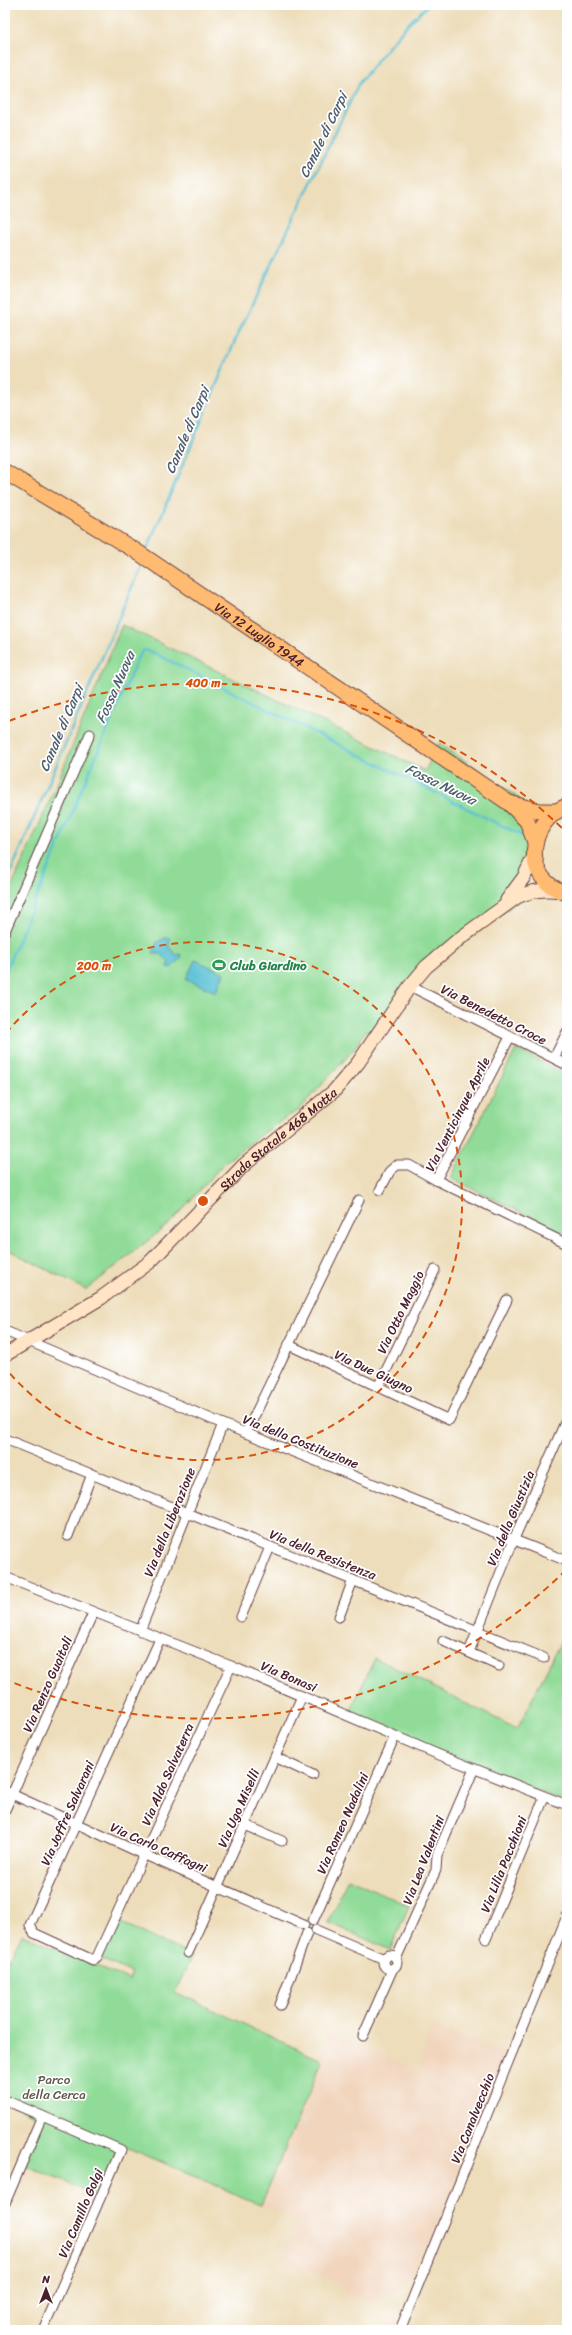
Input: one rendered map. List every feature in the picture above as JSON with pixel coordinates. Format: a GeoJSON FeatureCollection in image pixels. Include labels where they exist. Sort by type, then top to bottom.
{"type":"FeatureCollection","features":[{"type":"Feature","properties":{"kind":"main road","name":"Via 12 Luglio 1944"},"geometry":{"type":"LineString","coordinates":[[5,472],[157,564],[509,803]]}},
{"type":"Feature","properties":{"kind":"main road"},"geometry":{"type":"LineString","coordinates":[[509,803],[539,811],[561,808]]}},
{"type":"Feature","properties":{"kind":"main road"},"geometry":{"type":"LineString","coordinates":[[509,803],[527,821],[534,849],[544,877],[565,892]]}},
{"type":"Feature","properties":{"kind":"main road"},"geometry":{"type":"LineString","coordinates":[[501,907],[524,877],[542,824],[561,808]]}},
{"type":"Feature","properties":{"kind":"main road"},"geometry":{"type":"LineString","coordinates":[[501,907],[531,891],[545,889],[565,892]]}},
{"type":"Feature","properties":{"kind":"main road","name":"Strada Statale 468 Motta"},"geometry":{"type":"LineString","coordinates":[[5,1355],[95,1302],[131,1277],[166,1247],[244,1165],[324,1100],[358,1063],[410,986],[438,957],[501,907]]}},
{"type":"Feature","properties":{"kind":"street"},"geometry":{"type":"LineString","coordinates":[[5,932],[90,734]]}},
{"type":"Feature","properties":{"kind":"street","name":"Via Benedetto Croce"},"geometry":{"type":"LineString","coordinates":[[410,986],[567,1065]]}},
{"type":"Feature","properties":{"kind":"street"},"geometry":{"type":"LineString","coordinates":[[554,1058],[567,1032]]}},
{"type":"Feature","properties":{"kind":"street","name":"Via Venticinque Aprile"},"geometry":{"type":"LineString","coordinates":[[510,1037],[436,1180],[567,1244]]}},
{"type":"Feature","properties":{"kind":"street"},"geometry":{"type":"LineString","coordinates":[[380,1190],[390,1172],[397,1165],[409,1165],[436,1180]]}},
{"type":"Feature","properties":{"kind":"street"},"geometry":{"type":"LineString","coordinates":[[246,1433],[359,1200]]}},
{"type":"Feature","properties":{"kind":"street","name":"Via Otto Maggio"},"geometry":{"type":"LineString","coordinates":[[378,1387],[435,1270]]}},
{"type":"Feature","properties":{"kind":"street","name":"Via Due Giugno"},"geometry":{"type":"LineString","coordinates":[[289,1345],[449,1420],[507,1300]]}},
{"type":"Feature","properties":{"kind":"street","name":"Via della Costituzione"},"geometry":{"type":"LineString","coordinates":[[5,1331],[27,1342],[223,1424],[567,1561]]}},
{"type":"Feature","properties":{"kind":"street","name":"Via della Giustizia"},"geometry":{"type":"LineString","coordinates":[[469,1652],[480,1630],[514,1539],[567,1418]]}},
{"type":"Feature","properties":{"kind":"street","name":"Via della Liberazione"},"geometry":{"type":"LineString","coordinates":[[140,1631],[186,1513],[223,1424]]}},
{"type":"Feature","properties":{"kind":"street","name":"Via della Resistenza"},"geometry":{"type":"LineString","coordinates":[[5,1439],[270,1547],[480,1630],[544,1658]]}},
{"type":"Feature","properties":{"kind":"street"},"geometry":{"type":"LineString","coordinates":[[68,1536],[92,1474]]}},
{"type":"Feature","properties":{"kind":"street"},"geometry":{"type":"LineString","coordinates":[[241,1617],[270,1547]]}},
{"type":"Feature","properties":{"kind":"street","name":"Via Bonasi"},"geometry":{"type":"LineString","coordinates":[[5,1577],[93,1613],[231,1666],[565,1807]]}},
{"type":"Feature","properties":{"kind":"street"},"geometry":{"type":"LineString","coordinates":[[339,1617],[353,1580]]}},
{"type":"Feature","properties":{"kind":"street","name":"Via Renzo Guaitoli"},"geometry":{"type":"LineString","coordinates":[[5,1810],[9,1792],[93,1613]]}},
{"type":"Feature","properties":{"kind":"street","name":"Via Joffre Salvarani"},"geometry":{"type":"LineString","coordinates":[[97,1958],[93,1960],[34,1933],[30,1925],[160,1639]]}},
{"type":"Feature","properties":{"kind":"street"},"geometry":{"type":"LineString","coordinates":[[443,1641],[500,1666]]}},
{"type":"Feature","properties":{"kind":"street","name":"Via Aldo Salvaterra"},"geometry":{"type":"LineString","coordinates":[[97,1958],[231,1666]]}},
{"type":"Feature","properties":{"kind":"street","name":"Via Ugo Miselli"},"geometry":{"type":"LineString","coordinates":[[188,1953],[302,1696]]}},
{"type":"Feature","properties":{"kind":"street","name":"Via Romeo Nadalini"},"geometry":{"type":"LineString","coordinates":[[280,2005],[310,1927],[395,1736]]}},
{"type":"Feature","properties":{"kind":"street"},"geometry":{"type":"LineString","coordinates":[[275,1757],[313,1775]]}},
{"type":"Feature","properties":{"kind":"street","name":"Via Lea Valentini"},"geometry":{"type":"LineString","coordinates":[[363,2036],[436,1870],[437,1855],[474,1769]]}},
{"type":"Feature","properties":{"kind":"street","name":"Via Carlo Caffagni"},"geometry":{"type":"LineString","coordinates":[[9,1792],[145,1855],[384,1959],[389,1955],[394,1964]]}},
{"type":"Feature","properties":{"kind":"street","name":"Via Lilia Pacchioni"},"geometry":{"type":"LineString","coordinates":[[486,1939],[544,1798]]}},
{"type":"Feature","properties":{"kind":"street"},"geometry":{"type":"LineString","coordinates":[[245,1825],[282,1841]]}},
{"type":"Feature","properties":{"kind":"street","name":"Via Canalvecchio"},"geometry":{"type":"LineString","coordinates":[[400,2330],[567,1916]]}},
{"type":"Feature","properties":{"kind":"street"},"geometry":{"type":"LineString","coordinates":[[5,2100],[42,2116],[5,2203]]}},
{"type":"Feature","properties":{"kind":"street","name":"Via Camillo Golgi"},"geometry":{"type":"LineString","coordinates":[[42,2116],[121,2150],[43,2330]]}},
{"type":"Feature","properties":{"kind":"shaded area"},"geometry":{"type":"Polygon","coordinates":[[[432,2026],[510,2055],[430,2253],[422,2249],[406,2285],[369,2303],[345,2294],[337,2282],[280,2259],[298,2221],[261,2205],[329,2032],[418,2071],[432,2026]]]}},
{"type":"Feature","properties":{"kind":"green space","name":"Club Giardino"},"geometry":{"type":"Polygon","coordinates":[[[122,625],[425,771],[439,743],[523,801],[528,856],[521,873],[529,893],[422,975],[380,1037],[366,1030],[355,1048],[299,1110],[280,1121],[224,1163],[170,1223],[86,1290],[5,1248],[5,902],[54,791],[122,625]]]}},
{"type":"Feature","properties":{"kind":"green space"},"geometry":{"type":"Polygon","coordinates":[[[516,1049],[567,1075],[567,1235],[451,1178],[516,1049]]]}},
{"type":"Feature","properties":{"kind":"green space"},"geometry":{"type":"Polygon","coordinates":[[[567,1629],[567,1704],[565,1708],[567,1709],[567,1803],[349,1714],[375,1658],[517,1729],[567,1629]]]}},
{"type":"Feature","properties":{"kind":"green space"},"geometry":{"type":"Polygon","coordinates":[[[348,1878],[409,1906],[390,1950],[328,1922],[348,1878]]]}},
{"type":"Feature","properties":{"kind":"green space","name":"Parco della Cerca"},"geometry":{"type":"Polygon","coordinates":[[[116,1920],[192,1956],[175,1992],[319,2059],[322,2062],[261,2205],[122,2145],[99,2197],[21,2163],[41,2118],[5,2102],[5,1967],[22,1934],[130,1980],[132,1973],[98,1958],[116,1920]]]}},
{"type":"Feature","properties":{"kind":"water"},"geometry":{"type":"Polygon","coordinates":[[[165,938],[170,938],[169,947],[176,955],[180,954],[182,957],[171,968],[168,967],[169,962],[161,954],[153,954],[157,942],[165,938]]]}},
{"type":"Feature","properties":{"kind":"water"},"geometry":{"type":"Polygon","coordinates":[[[195,960],[224,973],[216,992],[186,979],[195,960]]]}},
{"type":"Feature","properties":{"kind":"waterway","name":"Canale di Carpi"},"geometry":{"type":"LineString","coordinates":[[146,552],[237,336],[359,83],[404,28],[428,5]]}},
{"type":"Feature","properties":{"kind":"waterway","name":"Canale di Carpi"},"geometry":{"type":"LineString","coordinates":[[5,886],[143,561]]}},
{"type":"Feature","properties":{"kind":"waterway","name":"Fossa Nuova"},"geometry":{"type":"LineString","coordinates":[[5,972],[138,657],[144,650],[152,652],[527,838]]}},
{"type":"Feature","properties":{"kind":"place","name":"Club Giardino"},"geometry":{"type":"Point","coordinates":[219,965]}}]}
